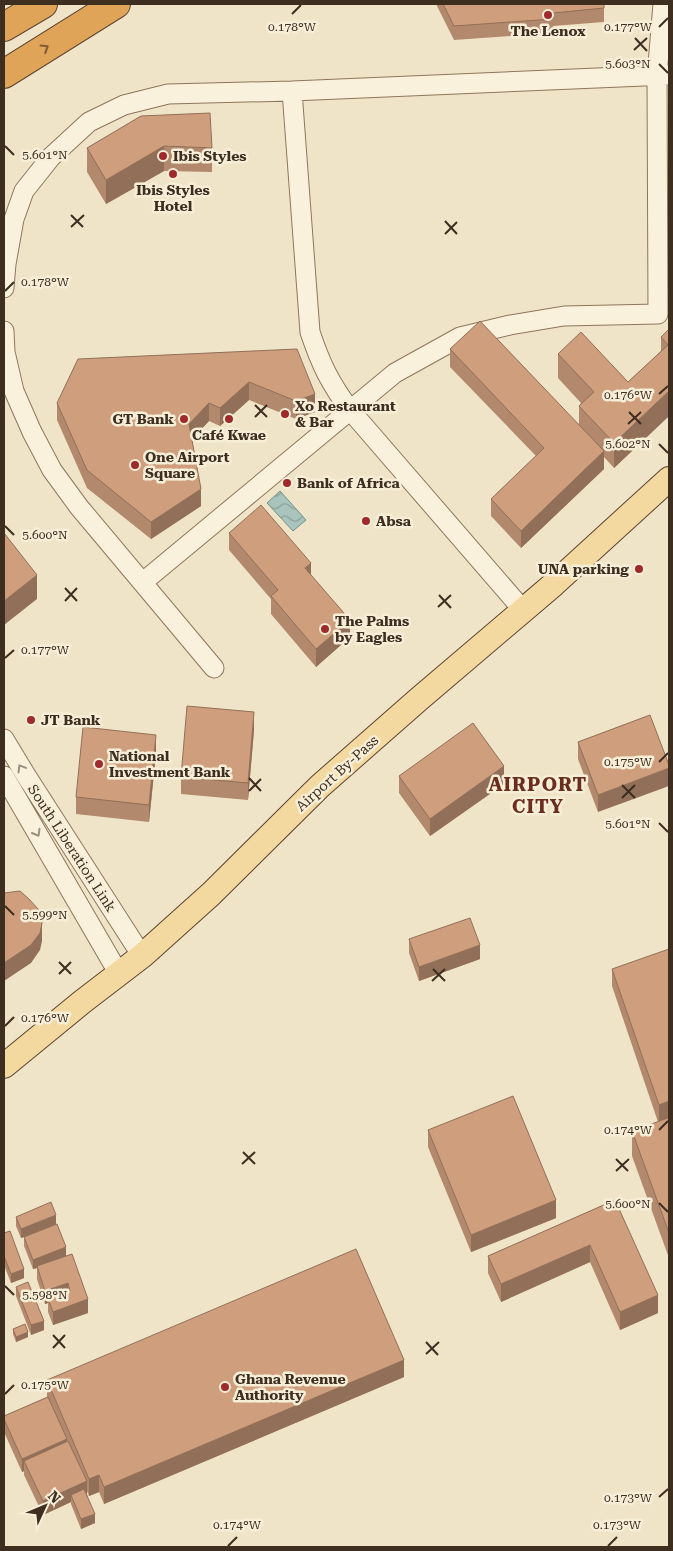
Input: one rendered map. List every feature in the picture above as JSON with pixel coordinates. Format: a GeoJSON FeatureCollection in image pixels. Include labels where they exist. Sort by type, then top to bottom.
{"type":"FeatureCollection","features":[{"type":"Feature","properties":{"kind":"highway"},"geometry":{"type":"LineString","coordinates":[[4,28],[43,4]]}},
{"type":"Feature","properties":{"kind":"highway"},"geometry":{"type":"LineString","coordinates":[[4,74],[116,4]]}},
{"type":"Feature","properties":{"kind":"main road","name":"Airport By-Pass"},"geometry":{"type":"LineString","coordinates":[[4,1066],[142,956],[211,894],[320,786],[523,610],[669,479]]}},
{"type":"Feature","properties":{"kind":"street"},"geometry":{"type":"LineString","coordinates":[[143,582],[396,373],[460,337],[510,325],[564,316],[658,314],[663,4]]}},
{"type":"Feature","properties":{"kind":"street"},"geometry":{"type":"LineString","coordinates":[[4,288],[14,219],[24,191],[51,157],[89,122],[124,105],[168,94],[292,91],[663,76]]}},
{"type":"Feature","properties":{"kind":"street"},"geometry":{"type":"LineString","coordinates":[[292,91],[310,332],[319,359],[333,388],[350,410],[523,610]]}},
{"type":"Feature","properties":{"kind":"street"},"geometry":{"type":"LineString","coordinates":[[4,332],[5,352],[14,391],[32,432],[52,470],[79,507],[214,668]]}},
{"type":"Feature","properties":{"kind":"street","name":"South Liberation Link"},"geometry":{"type":"LineString","coordinates":[[4,738],[27,778],[142,956]]}},
{"type":"Feature","properties":{"kind":"street","name":"South Liberation Link"},"geometry":{"type":"LineString","coordinates":[[4,776],[119,974]]}},
{"type":"Feature","properties":{"kind":"water"},"geometry":{"type":"Polygon","coordinates":[[[280,491],[306,520],[293,531],[267,503],[280,491]]]}},
{"type":"Feature","properties":{"kind":"building"},"geometry":{"type":"Polygon","coordinates":[[[443,4],[604,4],[604,8],[553,13],[553,19],[454,26],[443,4]]]}},
{"type":"Feature","properties":{"kind":"building"},"geometry":{"type":"Polygon","coordinates":[[[210,113],[212,148],[164,146],[106,180],[87,148],[141,116],[210,113]]]}},
{"type":"Feature","properties":{"kind":"building"},"geometry":{"type":"Polygon","coordinates":[[[480,321],[604,451],[521,531],[491,499],[544,448],[450,349],[480,321]]]}},
{"type":"Feature","properties":{"kind":"building"},"geometry":{"type":"Polygon","coordinates":[[[669,329],[669,391],[614,443],[579,406],[594,392],[558,354],[581,332],[628,382],[668,345],[661,337],[669,329]]]}},
{"type":"Feature","properties":{"kind":"building","name":"One Airport Square"},"geometry":{"type":"Polygon","coordinates":[[[297,349],[315,394],[296,401],[249,382],[220,408],[209,403],[189,424],[201,489],[151,522],[87,470],[57,403],[78,359],[297,349]]]}},
{"type":"Feature","properties":{"kind":"building"},"geometry":{"type":"Polygon","coordinates":[[[261,505],[311,563],[305,568],[350,620],[316,649],[271,596],[278,590],[229,533],[261,505]]]}},
{"type":"Feature","properties":{"kind":"building"},"geometry":{"type":"Polygon","coordinates":[[[4,533],[37,575],[4,601],[4,533]]]}},
{"type":"Feature","properties":{"kind":"building"},"geometry":{"type":"Polygon","coordinates":[[[187,706],[254,712],[248,783],[181,777],[187,706]]]}},
{"type":"Feature","properties":{"kind":"building"},"geometry":{"type":"Polygon","coordinates":[[[650,715],[669,768],[598,795],[578,742],[650,715]]]}},
{"type":"Feature","properties":{"kind":"building"},"geometry":{"type":"Polygon","coordinates":[[[473,723],[504,766],[430,819],[399,776],[473,723]]]}},
{"type":"Feature","properties":{"kind":"building"},"geometry":{"type":"Polygon","coordinates":[[[83,727],[156,735],[149,805],[76,797],[83,727]]]}},
{"type":"Feature","properties":{"kind":"building"},"geometry":{"type":"Polygon","coordinates":[[[20,891],[38,909],[42,923],[40,933],[31,945],[4,963],[4,893],[20,891]]]}},
{"type":"Feature","properties":{"kind":"building"},"geometry":{"type":"Polygon","coordinates":[[[470,918],[480,945],[419,967],[409,939],[470,918]]]}},
{"type":"Feature","properties":{"kind":"building"},"geometry":{"type":"Polygon","coordinates":[[[669,949],[669,1101],[659,1105],[612,969],[669,949]]]}},
{"type":"Feature","properties":{"kind":"building"},"geometry":{"type":"Polygon","coordinates":[[[513,1096],[556,1200],[471,1235],[428,1130],[513,1096]]]}},
{"type":"Feature","properties":{"kind":"building"},"geometry":{"type":"Polygon","coordinates":[[[668,1118],[669,1121],[669,1233],[632,1131],[668,1118]]]}},
{"type":"Feature","properties":{"kind":"building"},"geometry":{"type":"Polygon","coordinates":[[[615,1200],[658,1295],[620,1312],[590,1245],[501,1284],[488,1256],[615,1200]]]}},
{"type":"Feature","properties":{"kind":"building"},"geometry":{"type":"Polygon","coordinates":[[[51,1202],[56,1215],[21,1229],[16,1217],[51,1202]]]}},
{"type":"Feature","properties":{"kind":"building"},"geometry":{"type":"Polygon","coordinates":[[[57,1224],[66,1247],[33,1260],[24,1237],[57,1224]]]}},
{"type":"Feature","properties":{"kind":"building"},"geometry":{"type":"Polygon","coordinates":[[[10,1231],[24,1269],[11,1274],[4,1256],[4,1233],[10,1231]]]}},
{"type":"Feature","properties":{"kind":"building","name":"Ghana Revenue Authority"},"geometry":{"type":"Polygon","coordinates":[[[356,1249],[404,1360],[104,1487],[99,1475],[89,1479],[47,1380],[356,1249]]]}},
{"type":"Feature","properties":{"kind":"building"},"geometry":{"type":"Polygon","coordinates":[[[72,1254],[88,1299],[53,1312],[48,1298],[70,1291],[68,1283],[45,1291],[37,1266],[72,1254]]]}},
{"type":"Feature","properties":{"kind":"building"},"geometry":{"type":"Polygon","coordinates":[[[28,1282],[44,1321],[31,1325],[16,1287],[28,1282]]]}},
{"type":"Feature","properties":{"kind":"building"},"geometry":{"type":"Polygon","coordinates":[[[25,1324],[28,1332],[16,1337],[13,1329],[25,1324]]]}},
{"type":"Feature","properties":{"kind":"building"},"geometry":{"type":"Polygon","coordinates":[[[48,1397],[67,1439],[22,1459],[4,1416],[48,1397]]]}},
{"type":"Feature","properties":{"kind":"building"},"geometry":{"type":"Polygon","coordinates":[[[68,1441],[87,1481],[43,1501],[24,1461],[68,1441]]]}},
{"type":"Feature","properties":{"kind":"building"},"geometry":{"type":"Polygon","coordinates":[[[84,1489],[95,1514],[81,1519],[71,1495],[84,1489]]]}},
{"type":"Feature","properties":{"kind":"place","name":"The Lenox"},"geometry":{"type":"Point","coordinates":[548,15]}},
{"type":"Feature","properties":{"kind":"place","name":"Ibis Styles"},"geometry":{"type":"Point","coordinates":[163,156]}},
{"type":"Feature","properties":{"kind":"place","name":"Ibis Styles Hotel"},"geometry":{"type":"Point","coordinates":[173,174]}},
{"type":"Feature","properties":{"kind":"place","name":"Xo Restaurant & Bar"},"geometry":{"type":"Point","coordinates":[285,414]}},
{"type":"Feature","properties":{"kind":"place","name":"GT Bank"},"geometry":{"type":"Point","coordinates":[184,419]}},
{"type":"Feature","properties":{"kind":"place","name":"Café Kwae"},"geometry":{"type":"Point","coordinates":[229,419]}},
{"type":"Feature","properties":{"kind":"place","name":"One Airport Square"},"geometry":{"type":"Point","coordinates":[135,465]}},
{"type":"Feature","properties":{"kind":"place","name":"Bank of Africa"},"geometry":{"type":"Point","coordinates":[287,483]}},
{"type":"Feature","properties":{"kind":"place","name":"Absa"},"geometry":{"type":"Point","coordinates":[366,521]}},
{"type":"Feature","properties":{"kind":"place","name":"UNA parking"},"geometry":{"type":"Point","coordinates":[639,569]}},
{"type":"Feature","properties":{"kind":"place","name":"The Palms by Eagles"},"geometry":{"type":"Point","coordinates":[325,629]}},
{"type":"Feature","properties":{"kind":"place","name":"JT Bank"},"geometry":{"type":"Point","coordinates":[31,720]}},
{"type":"Feature","properties":{"kind":"place","name":"National Investment Bank"},"geometry":{"type":"Point","coordinates":[99,764]}},
{"type":"Feature","properties":{"kind":"place","name":"Ghana Revenue Authority"},"geometry":{"type":"Point","coordinates":[225,1387]}},
{"type":"Feature","properties":{"kind":"district","name":"AIRPORT CITY"},"geometry":{"type":"Point","coordinates":[538,795]}}]}
